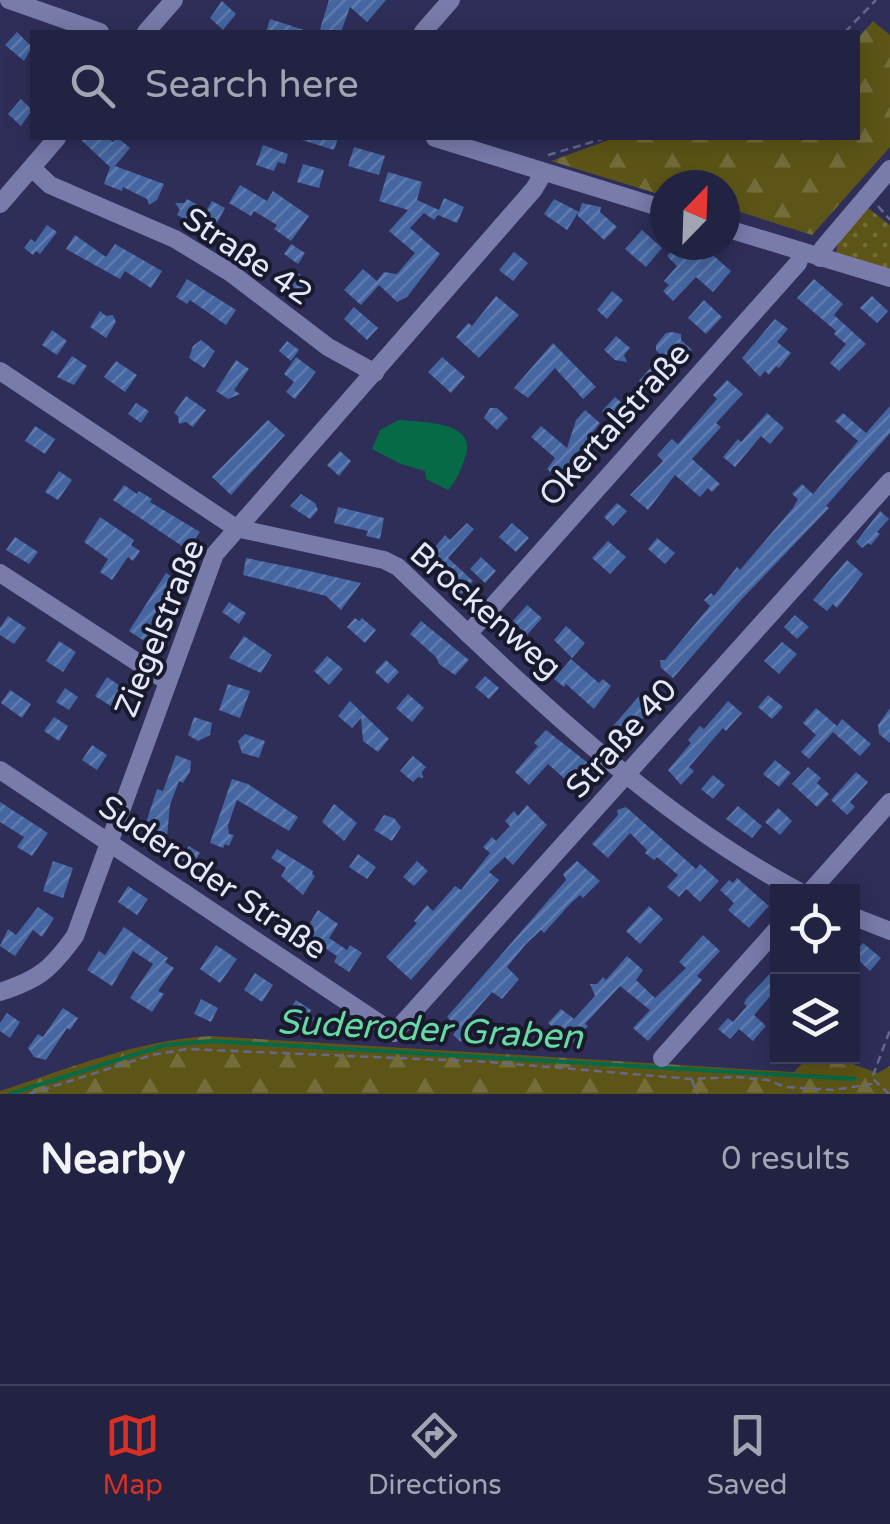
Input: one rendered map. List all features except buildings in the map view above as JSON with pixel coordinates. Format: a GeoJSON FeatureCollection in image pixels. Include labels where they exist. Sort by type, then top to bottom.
{"type":"FeatureCollection","features":[{"type":"Feature","properties":{"kind":"street"},"geometry":{"type":"LineString","coordinates":[[9,0],[94,30]]}},
{"type":"Feature","properties":{"kind":"street"},"geometry":{"type":"LineString","coordinates":[[148,30],[174,0]]}},
{"type":"Feature","properties":{"kind":"street"},"geometry":{"type":"LineString","coordinates":[[425,30],[451,0]]}},
{"type":"Feature","properties":{"kind":"street"},"geometry":{"type":"LineString","coordinates":[[0,204],[55,140]]}},
{"type":"Feature","properties":{"kind":"street"},"geometry":{"type":"LineString","coordinates":[[442,140],[650,204]]}},
{"type":"Feature","properties":{"kind":"street","name":"Straße 42"},"geometry":{"type":"LineString","coordinates":[[32,168],[50,185],[189,248],[231,273],[328,347],[375,373]]}},
{"type":"Feature","properties":{"kind":"street","name":"Okertalstraße"},"geometry":{"type":"LineString","coordinates":[[468,634],[798,263],[823,248],[890,169]]}},
{"type":"Feature","properties":{"kind":"street","name":"Ziegelstraße"},"geometry":{"type":"LineString","coordinates":[[0,992],[30,982],[48,970],[75,936],[215,554],[375,373],[544,172]]}},
{"type":"Feature","properties":{"kind":"street"},"geometry":{"type":"LineString","coordinates":[[740,233],[890,278]]}},
{"type":"Feature","properties":{"kind":"street","name":"Brockenweg"},"geometry":{"type":"LineString","coordinates":[[0,371],[236,528],[384,560],[398,567],[628,776],[714,841],[787,884]]}},
{"type":"Feature","properties":{"kind":"street","name":"Straße 40"},"geometry":{"type":"LineString","coordinates":[[397,1049],[628,776],[890,481]]}},
{"type":"Feature","properties":{"kind":"street"},"geometry":{"type":"LineString","coordinates":[[0,573],[168,682]]}},
{"type":"Feature","properties":{"kind":"street","name":"Suderoder Straße"},"geometry":{"type":"LineString","coordinates":[[0,770],[397,1049]]}},
{"type":"Feature","properties":{"kind":"street"},"geometry":{"type":"LineString","coordinates":[[817,884],[890,802]]}},
{"type":"Feature","properties":{"kind":"street"},"geometry":{"type":"LineString","coordinates":[[860,919],[890,930]]}},
{"type":"Feature","properties":{"kind":"street"},"geometry":{"type":"LineString","coordinates":[[654,1062],[770,937]]}},
{"type":"Feature","properties":{"kind":"path"},"geometry":{"type":"LineString","coordinates":[[846,30],[876,0]]}},
{"type":"Feature","properties":{"kind":"path"},"geometry":{"type":"LineString","coordinates":[[534,152],[548,155],[599,140]]}},
{"type":"Feature","properties":{"kind":"path"},"geometry":{"type":"LineString","coordinates":[[888,1094],[872,1078],[890,1030]]}},
{"type":"Feature","properties":{"kind":"path"},"geometry":{"type":"LineString","coordinates":[[29,1094],[152,1054],[188,1050],[397,1049],[645,1075],[768,1080],[785,1086],[833,1090],[878,1084]]}},
{"type":"Feature","properties":{"kind":"path"},"geometry":{"type":"LineString","coordinates":[[645,1075],[654,1062]]}},
{"type":"Feature","properties":{"kind":"path"},"geometry":{"type":"LineString","coordinates":[[691,1078],[697,1094]]}},
{"type":"Feature","properties":{"kind":"green space"},"geometry":{"type":"Polygon","coordinates":[[[873,21],[890,35],[890,147],[812,235],[740,212],[740,170],[650,170],[650,191],[551,161],[609,140],[860,140],[860,36],[873,21]]]}},
{"type":"Feature","properties":{"kind":"green space"},"geometry":{"type":"Polygon","coordinates":[[[868,208],[890,225],[890,269],[836,254],[838,242],[868,208]]]}},
{"type":"Feature","properties":{"kind":"green space"},"geometry":{"type":"Polygon","coordinates":[[[211,1036],[794,1072],[801,1064],[852,1064],[878,1073],[890,1066],[890,1094],[0,1094],[131,1049],[211,1036]]]}},
{"type":"Feature","properties":{"kind":"shaded area"},"geometry":{"type":"Polygon","coordinates":[[[399,420],[432,423],[463,435],[466,455],[448,490],[426,479],[425,471],[372,449],[380,430],[399,420]]]}},
{"type":"Feature","properties":{"kind":"waterway","name":"Suderoder Graben"},"geometry":{"type":"LineString","coordinates":[[10,1094],[165,1045],[211,1041],[855,1079]]}}]}
